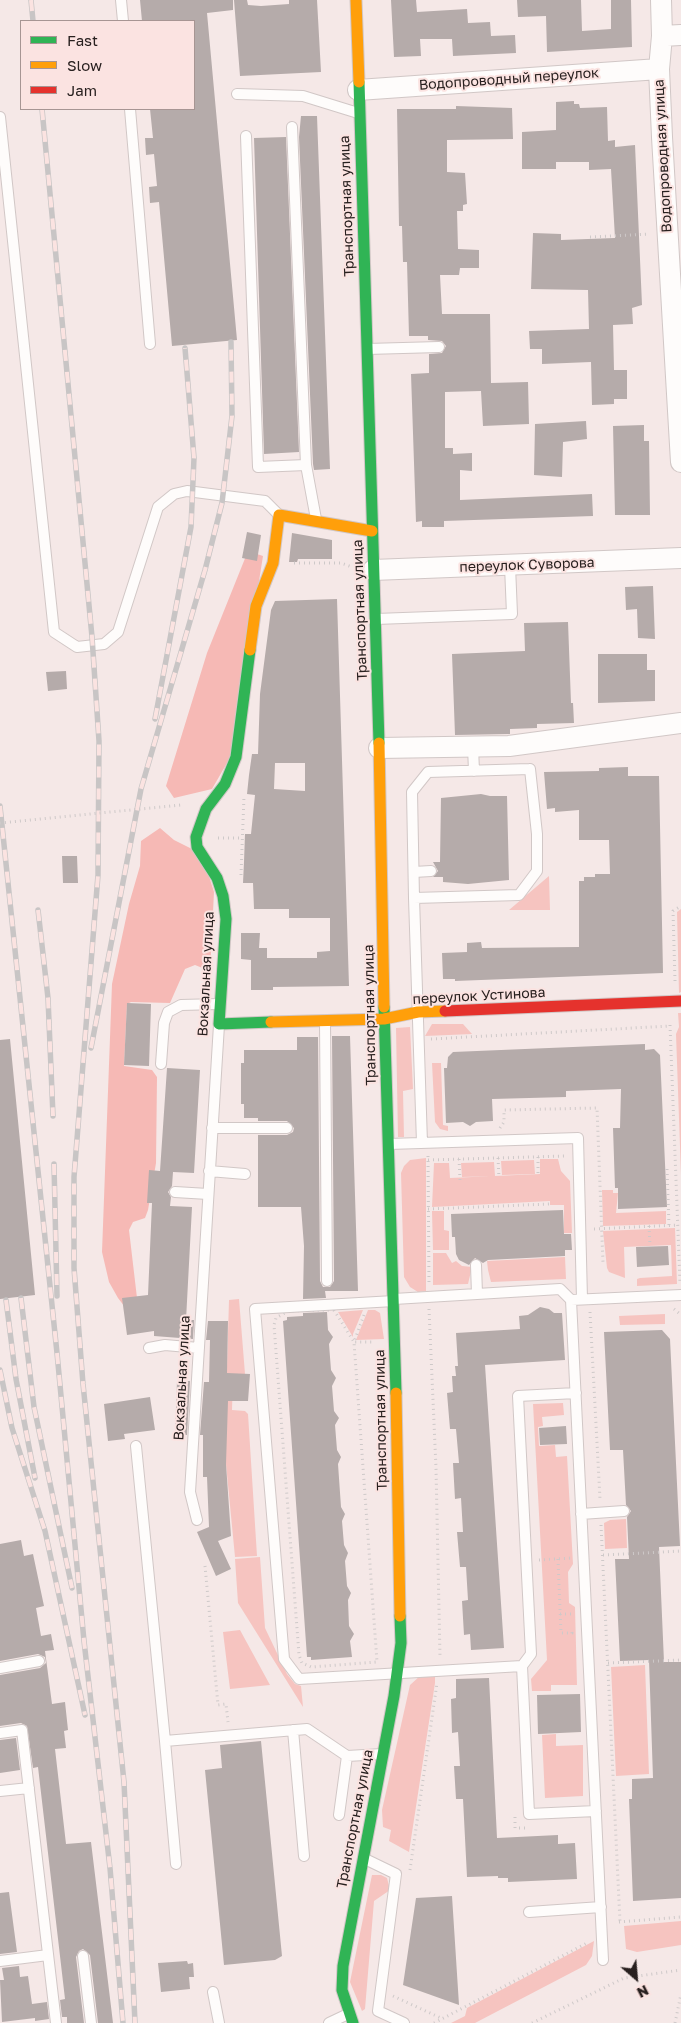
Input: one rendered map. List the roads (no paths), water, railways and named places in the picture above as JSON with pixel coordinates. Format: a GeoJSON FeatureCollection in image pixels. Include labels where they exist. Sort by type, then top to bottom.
{"type":"FeatureCollection","features":[{"type":"Feature","properties":{"kind":"street","name":"Транспортная улица"},"geometry":{"type":"LineString","coordinates":[[351,2018],[342,1990],[343,1966],[401,1643],[394,1300],[384,1019],[379,748],[356,0]]}},
{"type":"Feature","properties":{"kind":"street","name":"Водопроводная улица"},"geometry":{"type":"LineString","coordinates":[[661,0],[671,36],[659,69],[681,462]]}},
{"type":"Feature","properties":{"kind":"street","name":"Водопроводный переулок"},"geometry":{"type":"LineString","coordinates":[[358,90],[659,69]]}},
{"type":"Feature","properties":{"kind":"street"},"geometry":{"type":"LineString","coordinates":[[279,515],[372,531]]}},
{"type":"Feature","properties":{"kind":"street","name":"Вокзальная улица"},"geometry":{"type":"LineString","coordinates":[[219,1024],[226,918],[223,896],[216,878],[197,847],[196,837],[206,809],[224,784],[236,757],[256,606],[273,563],[279,515]]}},
{"type":"Feature","properties":{"kind":"street","name":"переулок Суворова"},"geometry":{"type":"LineString","coordinates":[[373,570],[681,558]]}},
{"type":"Feature","properties":{"kind":"street"},"geometry":{"type":"LineString","coordinates":[[379,748],[509,746],[681,723]]}},
{"type":"Feature","properties":{"kind":"street","name":"переулок Устинова"},"geometry":{"type":"LineString","coordinates":[[219,1024],[384,1019],[418,1012],[675,1002]]}},
{"type":"Feature","properties":{"kind":"lane"},"geometry":{"type":"LineString","coordinates":[[121,0],[122,20]]}},
{"type":"Feature","properties":{"kind":"lane"},"geometry":{"type":"LineString","coordinates":[[237,94],[303,96],[359,113]]}},
{"type":"Feature","properties":{"kind":"lane"},"geometry":{"type":"LineString","coordinates":[[130,110],[150,344]]}},
{"type":"Feature","properties":{"kind":"lane"},"geometry":{"type":"LineString","coordinates":[[0,117],[54,632],[78,647],[104,644],[118,632],[158,506],[174,494],[188,491],[265,501],[279,515]]}},
{"type":"Feature","properties":{"kind":"lane"},"geometry":{"type":"LineString","coordinates":[[292,127],[306,465],[316,520]]}},
{"type":"Feature","properties":{"kind":"lane"},"geometry":{"type":"LineString","coordinates":[[246,136],[258,467],[306,465]]}},
{"type":"Feature","properties":{"kind":"lane"},"geometry":{"type":"LineString","coordinates":[[366,349],[439,347]]}},
{"type":"Feature","properties":{"kind":"lane"},"geometry":{"type":"LineString","coordinates":[[375,619],[512,614],[510,566]]}},
{"type":"Feature","properties":{"kind":"lane"},"geometry":{"type":"LineString","coordinates":[[473,747],[474,771]]}},
{"type":"Feature","properties":{"kind":"lane"},"geometry":{"type":"LineString","coordinates":[[414,898],[519,895],[537,871],[537,834],[530,769],[428,772],[412,792],[414,898],[418,1012],[425,1143]]}},
{"type":"Feature","properties":{"kind":"lane"},"geometry":{"type":"LineString","coordinates":[[414,872],[431,871]]}},
{"type":"Feature","properties":{"kind":"lane"},"geometry":{"type":"LineString","coordinates":[[161,1064],[164,1023],[168,1012],[181,1005],[220,1004]]}},
{"type":"Feature","properties":{"kind":"lane"},"geometry":{"type":"LineString","coordinates":[[324,1021],[327,1281]]}},
{"type":"Feature","properties":{"kind":"lane","name":"Вокзальная улица"},"geometry":{"type":"LineString","coordinates":[[197,1520],[190,1492],[219,1024]]}},
{"type":"Feature","properties":{"kind":"lane"},"geometry":{"type":"LineString","coordinates":[[212,1128],[288,1128]]}},
{"type":"Feature","properties":{"kind":"lane"},"geometry":{"type":"LineString","coordinates":[[388,1144],[578,1138],[580,1229],[576,1299],[576,1393],[603,1960]]}},
{"type":"Feature","properties":{"kind":"lane"},"geometry":{"type":"LineString","coordinates":[[209,1171],[245,1174]]}},
{"type":"Feature","properties":{"kind":"lane"},"geometry":{"type":"LineString","coordinates":[[175,1192],[208,1194]]}},
{"type":"Feature","properties":{"kind":"lane"},"geometry":{"type":"LineString","coordinates":[[476,1265],[477,1294]]}},
{"type":"Feature","properties":{"kind":"lane"},"geometry":{"type":"LineString","coordinates":[[522,1666],[299,1679],[284,1659],[255,1309],[560,1290],[576,1299],[681,1295]]}},
{"type":"Feature","properties":{"kind":"lane"},"geometry":{"type":"LineString","coordinates":[[149,1348],[165,1344],[199,1348]]}},
{"type":"Feature","properties":{"kind":"lane"},"geometry":{"type":"LineString","coordinates":[[576,1393],[518,1396],[531,1654],[522,1666],[529,1814],[596,1811]]}},
{"type":"Feature","properties":{"kind":"lane"},"geometry":{"type":"LineString","coordinates":[[136,1446],[176,1864]]}},
{"type":"Feature","properties":{"kind":"lane"},"geometry":{"type":"LineString","coordinates":[[582,1514],[624,1511]]}},
{"type":"Feature","properties":{"kind":"lane"},"geometry":{"type":"LineString","coordinates":[[0,1668],[39,1662]]}},
{"type":"Feature","properties":{"kind":"lane"},"geometry":{"type":"LineString","coordinates":[[165,1740],[307,1729],[347,1756],[382,1754]]}},
{"type":"Feature","properties":{"kind":"lane"},"geometry":{"type":"LineString","coordinates":[[0,1732],[22,1730],[56,2023]]}},
{"type":"Feature","properties":{"kind":"lane"},"geometry":{"type":"LineString","coordinates":[[294,1730],[304,1856]]}},
{"type":"Feature","properties":{"kind":"lane"},"geometry":{"type":"LineString","coordinates":[[339,1815],[347,1756]]}},
{"type":"Feature","properties":{"kind":"lane"},"geometry":{"type":"LineString","coordinates":[[0,1791],[29,1788]]}},
{"type":"Feature","properties":{"kind":"lane"},"geometry":{"type":"LineString","coordinates":[[362,1858],[396,1874],[378,2011],[404,2023]]}},
{"type":"Feature","properties":{"kind":"lane"},"geometry":{"type":"LineString","coordinates":[[529,1912],[601,1907]]}},
{"type":"Feature","properties":{"kind":"lane"},"geometry":{"type":"LineString","coordinates":[[0,1961],[48,1955]]}},
{"type":"Feature","properties":{"kind":"lane"},"geometry":{"type":"LineString","coordinates":[[83,1956],[91,2023]]}},
{"type":"Feature","properties":{"kind":"lane"},"geometry":{"type":"LineString","coordinates":[[213,1992],[218,2023]]}},
{"type":"Feature","properties":{"kind":"lane"},"geometry":{"type":"LineString","coordinates":[[329,2023],[351,2018]]}},
{"type":"Feature","properties":{"kind":"railway"},"geometry":{"type":"LineString","coordinates":[[31,0],[33,20]]}},
{"type":"Feature","properties":{"kind":"railway"},"geometry":{"type":"LineString","coordinates":[[42,110],[92,637],[99,741],[98,875],[74,1177],[74,1268],[83,1384],[124,1782],[135,2023]]}},
{"type":"Feature","properties":{"kind":"railway"},"geometry":{"type":"LineString","coordinates":[[91,1048],[141,789],[205,570],[222,503],[232,416],[231,342]]}},
{"type":"Feature","properties":{"kind":"railway"},"geometry":{"type":"LineString","coordinates":[[155,719],[191,527],[194,458],[185,348]]}},
{"type":"Feature","properties":{"kind":"railway"},"geometry":{"type":"LineString","coordinates":[[0,806],[57,1353],[84,1641],[110,1868],[123,2023]]}},
{"type":"Feature","properties":{"kind":"railway"},"geometry":{"type":"LineString","coordinates":[[38,910],[48,998],[53,1116]]}},
{"type":"Feature","properties":{"kind":"railway"},"geometry":{"type":"LineString","coordinates":[[54,1164],[57,1296]]}},
{"type":"Feature","properties":{"kind":"railway"},"geometry":{"type":"LineString","coordinates":[[21,1298],[34,1407],[72,1588]]}},
{"type":"Feature","properties":{"kind":"railway"},"geometry":{"type":"LineString","coordinates":[[6,1300],[16,1379],[35,1478]]}},
{"type":"Feature","properties":{"kind":"railway"},"geometry":{"type":"LineString","coordinates":[[0,1370],[12,1428],[45,1531],[85,1715]]}}]}
